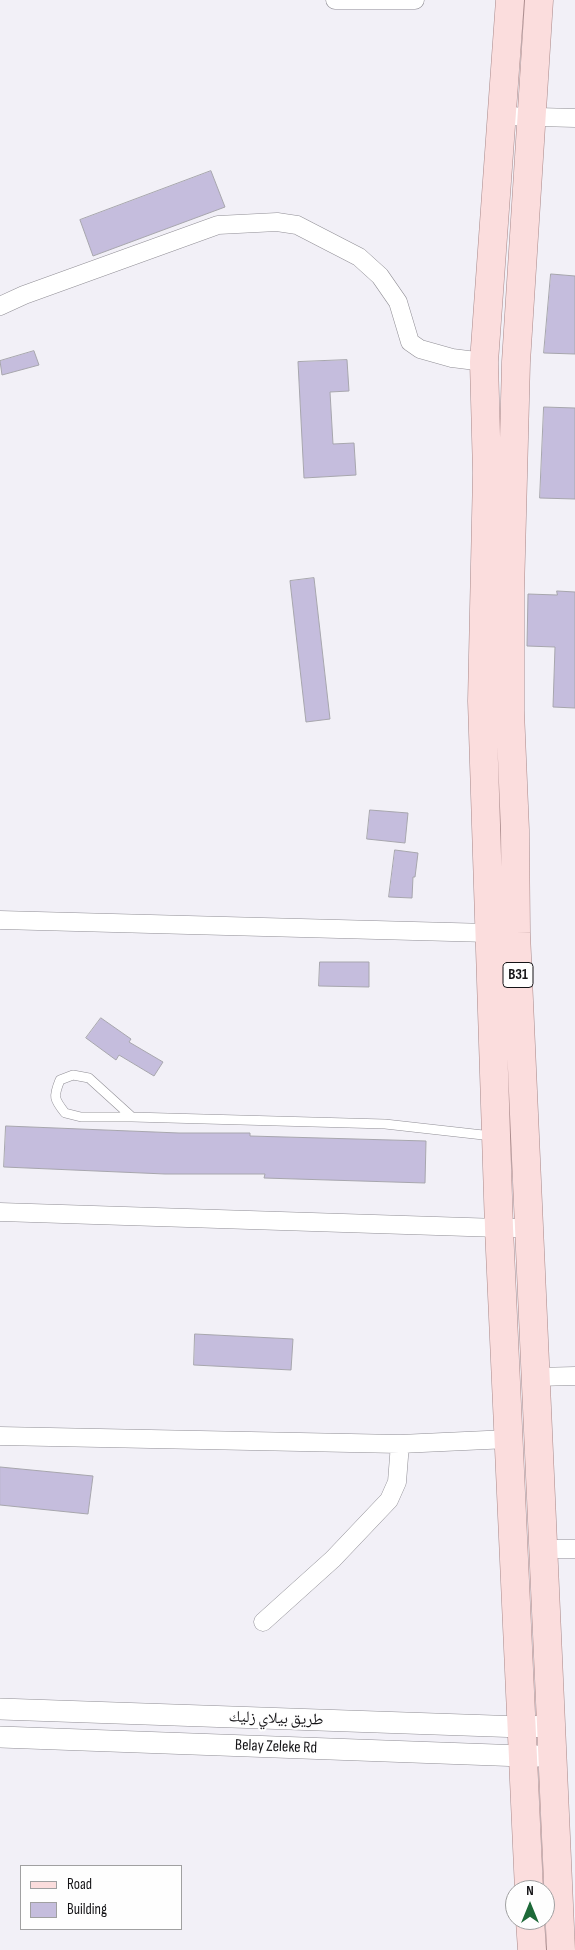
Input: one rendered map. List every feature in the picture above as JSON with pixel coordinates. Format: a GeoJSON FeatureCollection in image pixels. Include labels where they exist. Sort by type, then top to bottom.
{"type":"FeatureCollection","features":[{"type":"Feature","properties":{"kind":"main road","name":"B31"},"geometry":{"type":"LineString","coordinates":[[510,0],[484,362],[486,473],[482,700],[502,875],[529,1228],[545,1550],[561,1950]]}},
{"type":"Feature","properties":{"kind":"main road","name":"B31"},"geometry":{"type":"LineString","coordinates":[[529,1880],[499,1228],[489,933],[502,875],[515,830],[510,711],[510,592],[516,362],[539,0]]}},
{"type":"Feature","properties":{"kind":"main road"},"geometry":{"type":"LineString","coordinates":[[531,1930],[532,1950]]}},
{"type":"Feature","properties":{"kind":"street"},"geometry":{"type":"LineString","coordinates":[[335,0],[415,0]]}},
{"type":"Feature","properties":{"kind":"street"},"geometry":{"type":"LineString","coordinates":[[502,116],[575,118]]}},
{"type":"Feature","properties":{"kind":"street"},"geometry":{"type":"LineString","coordinates":[[0,306],[24,295],[218,226],[277,222],[297,226],[359,257],[380,276],[398,302],[410,342],[420,349],[452,358],[484,362]]}},
{"type":"Feature","properties":{"kind":"street"},"geometry":{"type":"LineString","coordinates":[[0,920],[489,933]]}},
{"type":"Feature","properties":{"kind":"street"},"geometry":{"type":"LineString","coordinates":[[0,1212],[529,1228]]}},
{"type":"Feature","properties":{"kind":"street"},"geometry":{"type":"LineString","coordinates":[[536,1377],[575,1376]]}},
{"type":"Feature","properties":{"kind":"street"},"geometry":{"type":"LineString","coordinates":[[0,1436],[400,1444],[509,1438]]}},
{"type":"Feature","properties":{"kind":"street"},"geometry":{"type":"LineString","coordinates":[[263,1622],[333,1559],[389,1500],[397,1482],[400,1444]]}},
{"type":"Feature","properties":{"kind":"street"},"geometry":{"type":"LineString","coordinates":[[545,1550],[575,1549]]}},
{"type":"Feature","properties":{"kind":"street","name":"طريق بيلاي زليك"},"geometry":{"type":"LineString","coordinates":[[0,1709],[522,1727],[552,1726]]}},
{"type":"Feature","properties":{"kind":"street","name":"Belay Zeleke Rd"},"geometry":{"type":"LineString","coordinates":[[0,1737],[553,1756]]}},
{"type":"Feature","properties":{"kind":"lane"},"geometry":{"type":"LineString","coordinates":[[132,1117],[88,1078],[73,1075],[60,1080],[55,1093],[57,1103],[65,1114],[81,1116],[385,1124],[497,1136]]}},
{"type":"Feature","properties":{"kind":"building"},"geometry":{"type":"Polygon","coordinates":[[[211,171],[225,207],[93,256],[80,220],[211,171]]]}},
{"type":"Feature","properties":{"kind":"building"},"geometry":{"type":"Polygon","coordinates":[[[551,274],[575,276],[575,354],[544,353],[551,274]]]}},
{"type":"Feature","properties":{"kind":"building"},"geometry":{"type":"Polygon","coordinates":[[[34,351],[39,365],[2,375],[0,361],[34,351]]]}},
{"type":"Feature","properties":{"kind":"building"},"geometry":{"type":"Polygon","coordinates":[[[347,360],[349,391],[330,392],[333,444],[354,443],[356,475],[304,478],[298,362],[347,360]]]}},
{"type":"Feature","properties":{"kind":"building"},"geometry":{"type":"Polygon","coordinates":[[[544,407],[575,408],[575,499],[540,498],[544,407]]]}},
{"type":"Feature","properties":{"kind":"building"},"geometry":{"type":"Polygon","coordinates":[[[314,578],[330,719],[306,722],[290,581],[314,578]]]}},
{"type":"Feature","properties":{"kind":"building"},"geometry":{"type":"Polygon","coordinates":[[[557,591],[575,592],[575,708],[553,707],[555,647],[527,646],[528,594],[557,595],[557,591]]]}},
{"type":"Feature","properties":{"kind":"building"},"geometry":{"type":"Polygon","coordinates":[[[370,810],[408,813],[405,843],[367,839],[370,810]]]}},
{"type":"Feature","properties":{"kind":"building"},"geometry":{"type":"Polygon","coordinates":[[[395,850],[418,853],[415,877],[413,877],[412,898],[389,897],[395,850]]]}},
{"type":"Feature","properties":{"kind":"building"},"geometry":{"type":"Polygon","coordinates":[[[320,962],[369,962],[369,987],[319,986],[320,962]]]}},
{"type":"Feature","properties":{"kind":"building"},"geometry":{"type":"Polygon","coordinates":[[[101,1018],[131,1039],[129,1042],[163,1062],[154,1076],[119,1055],[116,1060],[86,1038],[101,1018]]]}},
{"type":"Feature","properties":{"kind":"building"},"geometry":{"type":"Polygon","coordinates":[[[6,1126],[179,1133],[250,1133],[250,1136],[426,1141],[425,1183],[264,1178],[265,1174],[165,1174],[4,1167],[6,1126]]]}},
{"type":"Feature","properties":{"kind":"building"},"geometry":{"type":"Polygon","coordinates":[[[195,1334],[293,1339],[291,1370],[194,1365],[195,1334]]]}},
{"type":"Feature","properties":{"kind":"building"},"geometry":{"type":"Polygon","coordinates":[[[0,1467],[93,1476],[88,1514],[0,1505],[0,1467]]]}}]}
